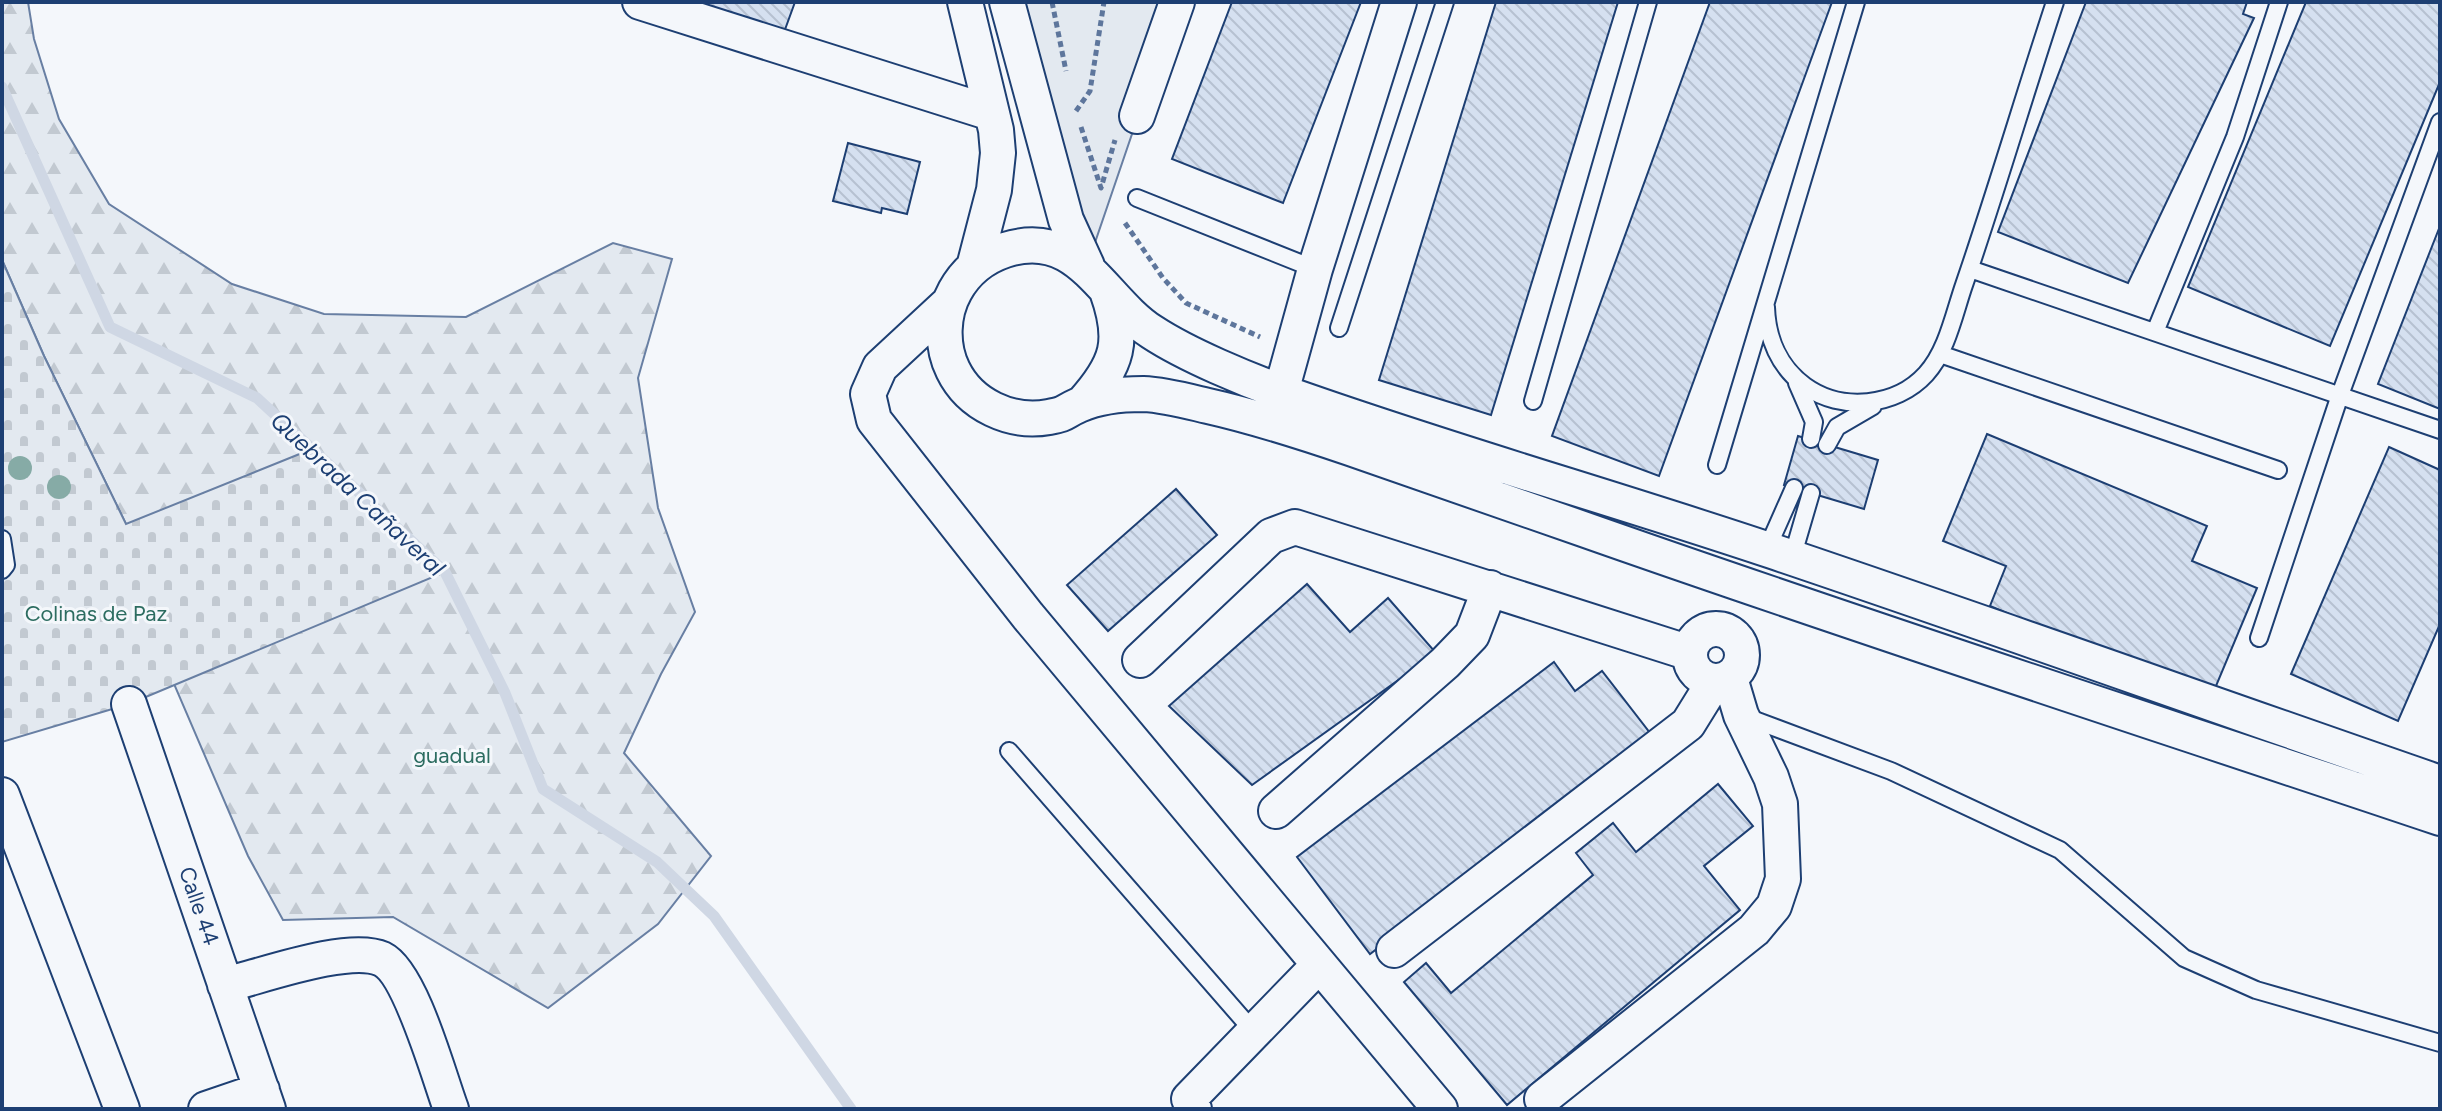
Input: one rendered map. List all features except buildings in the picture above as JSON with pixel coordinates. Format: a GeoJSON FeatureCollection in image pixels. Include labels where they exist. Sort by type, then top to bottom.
{"type":"FeatureCollection","features":[{"type":"Feature","properties":{"kind":"street"},"geometry":{"type":"LineString","coordinates":[[640,2],[991,113]]}},
{"type":"Feature","properties":{"kind":"street"},"geometry":{"type":"LineString","coordinates":[[965,2],[998,153],[994,190],[974,267]]}},
{"type":"Feature","properties":{"kind":"street"},"geometry":{"type":"LineString","coordinates":[[1007,2],[1066,220],[1117,320],[1116,351],[1104,380],[1083,403]]}},
{"type":"Feature","properties":{"kind":"street"},"geometry":{"type":"LineString","coordinates":[[1128,122],[1177,2]]}},
{"type":"Feature","properties":{"kind":"street"},"geometry":{"type":"LineString","coordinates":[[1281,392],[1315,269],[1399,2]]}},
{"type":"Feature","properties":{"kind":"street"},"geometry":{"type":"LineString","coordinates":[[2440,783],[1780,554],[1281,392],[1166,341],[1147,329],[1131,318],[1097,278],[1066,253],[1042,246],[1018,246],[994,254],[974,267],[959,284],[949,303],[945,325],[949,358],[964,387],[980,402],[1000,413],[1043,419],[1083,403],[1131,394],[1160,395],[1266,419],[1736,583],[2440,818]]}},
{"type":"Feature","properties":{"kind":"street"},"geometry":{"type":"LineString","coordinates":[[949,303],[880,367],[868,394],[874,420],[1028,616],[1440,1109]]}},
{"type":"Feature","properties":{"kind":"street"},"geometry":{"type":"LineString","coordinates":[[1140,660],[1271,536],[1295,527],[1690,653]]}},
{"type":"Feature","properties":{"kind":"street"},"geometry":{"type":"LineString","coordinates":[[1725,630],[1736,583]]}},
{"type":"Feature","properties":{"kind":"street"},"geometry":{"type":"LineString","coordinates":[[1276,811],[1445,663],[1472,635],[1490,588]]}},
{"type":"Feature","properties":{"kind":"street"},"geometry":{"type":"LineString","coordinates":[[1394,950],[1688,724],[1722,680],[1739,669],[1743,659],[1735,636],[1725,630],[1713,629],[1702,633],[1694,641],[1690,663],[1704,679],[1722,680]]}},
{"type":"Feature","properties":{"kind":"street"},"geometry":{"type":"LineString","coordinates":[[1542,1099],[1754,930],[1774,906],[1783,879],[1780,804],[1771,777],[1722,680]]}},
{"type":"Feature","properties":{"kind":"street","name":"Calle 44"},"geometry":{"type":"LineString","coordinates":[[129,704],[265,1100]]}},
{"type":"Feature","properties":{"kind":"street"},"geometry":{"type":"LineString","coordinates":[[2,795],[122,1109]]}},
{"type":"Feature","properties":{"kind":"street"},"geometry":{"type":"LineString","coordinates":[[225,985],[348,954],[383,960],[408,988],[451,1109]]}},
{"type":"Feature","properties":{"kind":"street"},"geometry":{"type":"LineString","coordinates":[[1188,1106],[1319,965]]}},
{"type":"Feature","properties":{"kind":"street"},"geometry":{"type":"LineString","coordinates":[[206,1109],[265,1100]]}},
{"type":"Feature","properties":{"kind":"lane"},"geometry":{"type":"LineString","coordinates":[[1339,328],[1445,2]]}},
{"type":"Feature","properties":{"kind":"lane"},"geometry":{"type":"LineString","coordinates":[[1533,401],[1648,2]]}},
{"type":"Feature","properties":{"kind":"lane"},"geometry":{"type":"LineString","coordinates":[[1717,465],[1856,2]]}},
{"type":"Feature","properties":{"kind":"lane"},"geometry":{"type":"LineString","coordinates":[[1827,445],[1837,427],[1854,414],[1896,396],[1917,382],[1940,354],[2055,2]]}},
{"type":"Feature","properties":{"kind":"lane"},"geometry":{"type":"LineString","coordinates":[[2155,332],[2235,137],[2279,2]]}},
{"type":"Feature","properties":{"kind":"lane"},"geometry":{"type":"LineString","coordinates":[[2259,638],[2340,395],[2440,122]]}},
{"type":"Feature","properties":{"kind":"lane"},"geometry":{"type":"LineString","coordinates":[[1137,198],[1315,269]]}},
{"type":"Feature","properties":{"kind":"lane"},"geometry":{"type":"LineString","coordinates":[[1970,269],[2440,430]]}},
{"type":"Feature","properties":{"kind":"lane"},"geometry":{"type":"LineString","coordinates":[[1766,307],[1773,344],[1809,406],[1814,422],[1811,439]]}},
{"type":"Feature","properties":{"kind":"lane"},"geometry":{"type":"LineString","coordinates":[[1940,354],[2278,470]]}},
{"type":"Feature","properties":{"kind":"lane"},"geometry":{"type":"LineString","coordinates":[[1792,375],[1812,390],[1835,400],[1860,403],[1884,400]]}},
{"type":"Feature","properties":{"kind":"lane"},"geometry":{"type":"LineString","coordinates":[[1780,554],[1794,488]]}},
{"type":"Feature","properties":{"kind":"lane"},"geometry":{"type":"LineString","coordinates":[[1780,554],[1811,493]]}},
{"type":"Feature","properties":{"kind":"lane"},"geometry":{"type":"LineString","coordinates":[[2,539],[6,565],[2,570]]}},
{"type":"Feature","properties":{"kind":"lane"},"geometry":{"type":"LineString","coordinates":[[1741,715],[1891,771],[2060,850],[2184,958],[2256,990],[2440,1043]]}},
{"type":"Feature","properties":{"kind":"lane"},"geometry":{"type":"LineString","coordinates":[[1009,751],[1254,1032]]}},
{"type":"Feature","properties":{"kind":"path"},"geometry":{"type":"LineString","coordinates":[[1052,2],[1069,83]]}},
{"type":"Feature","properties":{"kind":"path"},"geometry":{"type":"LineString","coordinates":[[1076,111],[1090,91],[1104,2]]}},
{"type":"Feature","properties":{"kind":"path"},"geometry":{"type":"LineString","coordinates":[[1072,97],[1101,188],[1110,201]]}},
{"type":"Feature","properties":{"kind":"path"},"geometry":{"type":"LineString","coordinates":[[1101,188],[1128,122]]}},
{"type":"Feature","properties":{"kind":"path"},"geometry":{"type":"LineString","coordinates":[[1059,193],[1101,188]]}},
{"type":"Feature","properties":{"kind":"path"},"geometry":{"type":"LineString","coordinates":[[1119,214],[1163,278],[1186,303],[1262,338],[1247,377]]}},
{"type":"Feature","properties":{"kind":"green space","name":"guadual"},"geometry":{"type":"Polygon","coordinates":[[[2,2],[28,2],[34,39],[59,119],[109,204],[232,284],[324,314],[466,317],[613,243],[672,259],[638,378],[658,508],[695,612],[661,674],[624,753],[711,856],[658,924],[548,1008],[393,917],[283,920],[248,856],[168,670],[126,524],[44,356],[2,260],[2,2]]]}},
{"type":"Feature","properties":{"kind":"green space"},"geometry":{"type":"Polygon","coordinates":[[[1007,2],[1177,2],[1087,266],[1007,2]]]}},
{"type":"Feature","properties":{"kind":"green space","name":"Colinas de Paz"},"geometry":{"type":"Polygon","coordinates":[[[2,260],[44,356],[126,524],[312,449],[445,572],[129,704],[2,742],[2,260]]]}},
{"type":"Feature","properties":{"kind":"waterway","name":"Quebrada Cañaveral"},"geometry":{"type":"LineString","coordinates":[[2,87],[110,327],[257,398],[445,572],[505,693],[543,789],[657,862],[714,916],[851,1109]]}}]}
